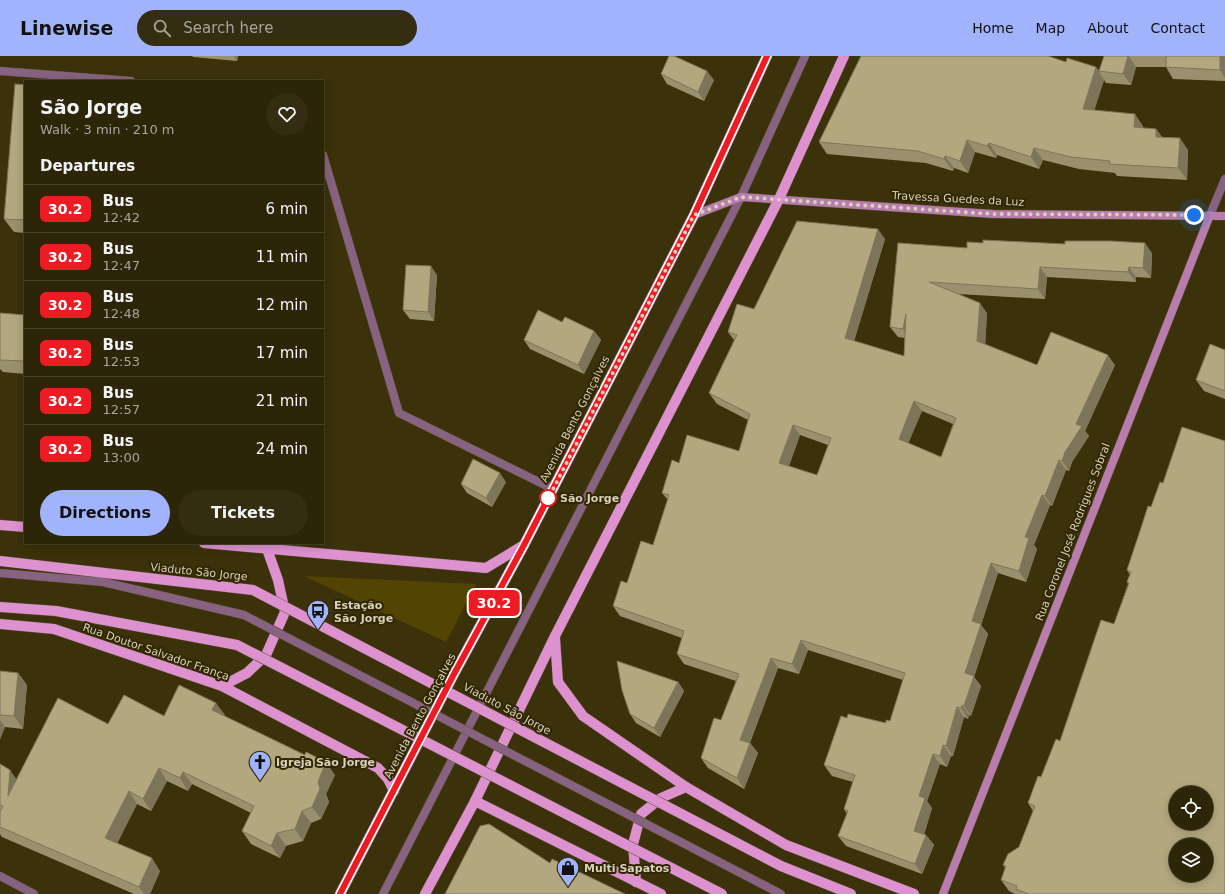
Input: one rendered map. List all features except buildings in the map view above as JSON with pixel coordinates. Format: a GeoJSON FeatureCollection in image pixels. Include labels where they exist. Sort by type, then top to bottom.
{"type":"FeatureCollection","features":[{"type":"Feature","properties":{"kind":"main road","name":"Avenida Bento Gonçalves"},"geometry":{"type":"LineString","coordinates":[[340,894],[524,545],[694,215],[767,56]]}},
{"type":"Feature","properties":{"kind":"main road"},"geometry":{"type":"LineString","coordinates":[[425,894],[475,801],[555,636],[779,199],[844,56]]}},
{"type":"Feature","properties":{"kind":"main road"},"geometry":{"type":"LineString","coordinates":[[0,525],[24,527]]}},
{"type":"Feature","properties":{"kind":"main road"},"geometry":{"type":"LineString","coordinates":[[217,544],[486,568],[524,545]]}},
{"type":"Feature","properties":{"kind":"main road"},"geometry":{"type":"LineString","coordinates":[[222,686],[246,673],[266,655],[285,612],[278,580],[267,548]]}},
{"type":"Feature","properties":{"kind":"main road","name":"Viaduto São Jorge"},"geometry":{"type":"LineString","coordinates":[[0,561],[253,590],[781,866],[851,894]]}},
{"type":"Feature","properties":{"kind":"main road"},"geometry":{"type":"LineString","coordinates":[[0,606],[56,611],[237,645],[722,894]]}},
{"type":"Feature","properties":{"kind":"main road","name":"Rua Doutor Salvador França"},"geometry":{"type":"LineString","coordinates":[[0,624],[54,629],[222,686],[378,768],[388,778],[394,791]]}},
{"type":"Feature","properties":{"kind":"main road"},"geometry":{"type":"LineString","coordinates":[[555,636],[558,682],[583,716],[686,787],[786,845],[914,894]]}},
{"type":"Feature","properties":{"kind":"main road"},"geometry":{"type":"LineString","coordinates":[[636,882],[633,844],[641,814],[662,798],[686,787]]}},
{"type":"Feature","properties":{"kind":"main road"},"geometry":{"type":"LineString","coordinates":[[475,801],[661,894]]}},
{"type":"Feature","properties":{"kind":"street"},"geometry":{"type":"LineString","coordinates":[[383,894],[741,197],[805,56]]}},
{"type":"Feature","properties":{"kind":"street"},"geometry":{"type":"LineString","coordinates":[[0,71],[118,80]]}},
{"type":"Feature","properties":{"kind":"street"},"geometry":{"type":"LineString","coordinates":[[324,158],[399,413],[553,489]]}},
{"type":"Feature","properties":{"kind":"street","name":"Rua Coronel José Rodrigues Sobral"},"geometry":{"type":"LineString","coordinates":[[943,894],[1225,179]]}},
{"type":"Feature","properties":{"kind":"street","name":"Travessa Guedes da Luz"},"geometry":{"type":"LineString","coordinates":[[694,215],[741,197],[993,214],[1225,216]]}},
{"type":"Feature","properties":{"kind":"street"},"geometry":{"type":"LineString","coordinates":[[0,573],[103,582],[244,615],[780,894]]}},
{"type":"Feature","properties":{"kind":"street"},"geometry":{"type":"LineString","coordinates":[[0,876],[34,894]]}},
{"type":"Feature","properties":{"kind":"shaded area"},"geometry":{"type":"Polygon","coordinates":[[[304,576],[476,584],[446,642],[304,576]]]}},
{"type":"Feature","properties":{"kind":"bus line","name":"30.2"},"geometry":{"type":"LineString","coordinates":[[340,894],[454,674],[472,644],[524,545],[694,215],[767,56]]}},
{"type":"Feature","properties":{"kind":"place","name":"São Jorge"},"geometry":{"type":"Point","coordinates":[548,498]}},
{"type":"Feature","properties":{"kind":"place","name":"Estação São Jorge"},"geometry":{"type":"Point","coordinates":[318,630]}},
{"type":"Feature","properties":{"kind":"place","name":"Igreja São Jorge"},"geometry":{"type":"Point","coordinates":[260,782]}},
{"type":"Feature","properties":{"kind":"place","name":"Multi Sapatos"},"geometry":{"type":"Point","coordinates":[568,888]}},
{"type":"Feature","properties":{"kind":"route"},"geometry":{"type":"LineString","coordinates":[[548,498],[546,503],[694,215],[741,197],[993,214],[1194,215]]}}]}
